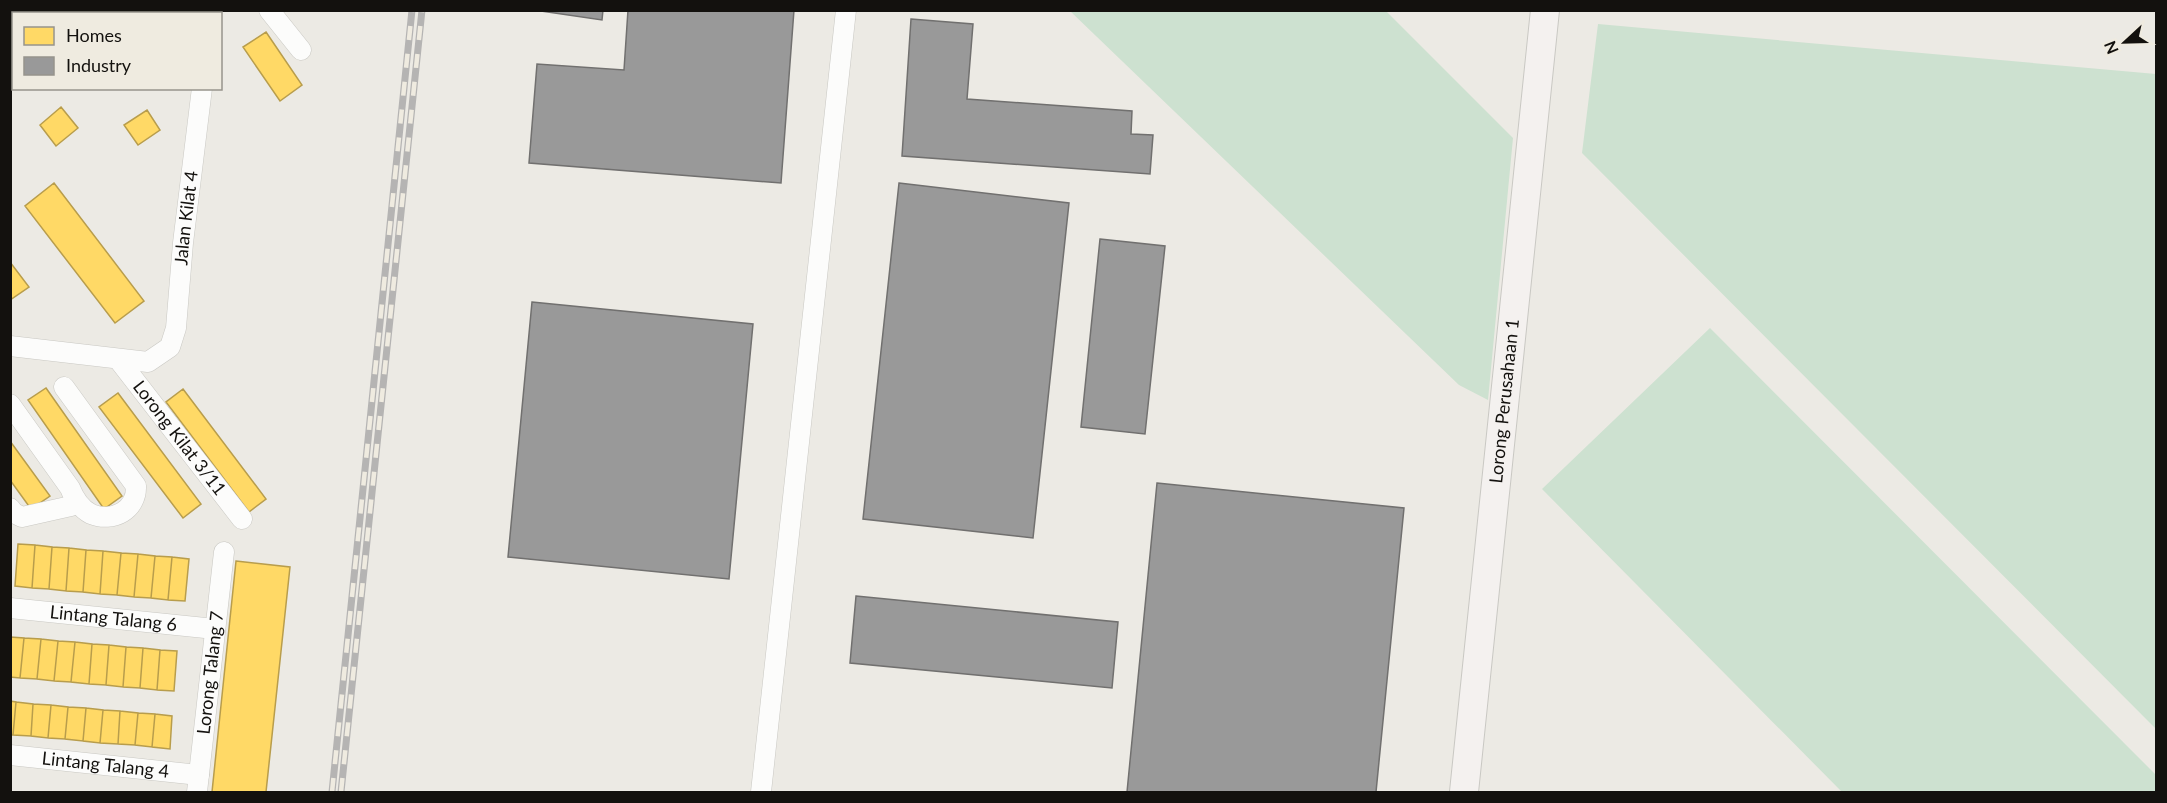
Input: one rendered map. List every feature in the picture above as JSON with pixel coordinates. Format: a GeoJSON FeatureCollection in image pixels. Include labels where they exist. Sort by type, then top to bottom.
{"type":"FeatureCollection","features":[{"type":"Feature","properties":{"kind":"street"},"geometry":{"type":"LineString","coordinates":[[269,10],[301,50]]}},
{"type":"Feature","properties":{"kind":"street"},"geometry":{"type":"LineString","coordinates":[[761,792],[846,10]]}},
{"type":"Feature","properties":{"kind":"street","name":"Lorong Perusahaan 1"},"geometry":{"type":"LineString","coordinates":[[1464,792],[1545,10]]}},
{"type":"Feature","properties":{"kind":"street","name":"Jalan Kilat 4"},"geometry":{"type":"LineString","coordinates":[[118,359],[148,362],[170,347],[176,328],[183,243],[202,90]]}},
{"type":"Feature","properties":{"kind":"street"},"geometry":{"type":"LineString","coordinates":[[10,345],[118,359]]}},
{"type":"Feature","properties":{"kind":"street","name":"Lorong Kilat 3/11"},"geometry":{"type":"LineString","coordinates":[[118,359],[242,519]]}},
{"type":"Feature","properties":{"kind":"street"},"geometry":{"type":"LineString","coordinates":[[10,404],[70,488],[74,499],[90,514],[114,516],[128,509],[136,496],[136,486],[64,387]]}},
{"type":"Feature","properties":{"kind":"street"},"geometry":{"type":"LineString","coordinates":[[10,507],[14,513],[22,517],[71,506],[74,499]]}},
{"type":"Feature","properties":{"kind":"street","name":"Lorong Talang 7"},"geometry":{"type":"LineString","coordinates":[[198,784],[224,552]]}},
{"type":"Feature","properties":{"kind":"street","name":"Lintang Talang 6"},"geometry":{"type":"LineString","coordinates":[[10,608],[215,629]]}},
{"type":"Feature","properties":{"kind":"street","name":"Lintang Talang 4"},"geometry":{"type":"LineString","coordinates":[[10,755],[198,784]]}},
{"type":"Feature","properties":{"kind":"green space"},"geometry":{"type":"Polygon","coordinates":[[[1070,11],[1386,11],[1513,138],[1488,400],[1459,385],[1070,11]]]}},
{"type":"Feature","properties":{"kind":"green space"},"geometry":{"type":"Polygon","coordinates":[[[1598,24],[2156,74],[2156,729],[1582,153],[1598,24]]]}},
{"type":"Feature","properties":{"kind":"green space"},"geometry":{"type":"Polygon","coordinates":[[[1710,328],[2156,775],[2156,792],[1842,792],[1542,489],[1710,328]]]}},
{"type":"Feature","properties":{"kind":"building: Homes"},"geometry":{"type":"Polygon","coordinates":[[[144,10],[177,10],[178,12],[145,12],[144,10]]]}},
{"type":"Feature","properties":{"kind":"building: Homes"},"geometry":{"type":"Polygon","coordinates":[[[266,32],[302,85],[280,101],[243,47],[266,32]]]}},
{"type":"Feature","properties":{"kind":"building: Homes"},"geometry":{"type":"Polygon","coordinates":[[[61,107],[78,128],[56,146],[40,125],[61,107]]]}},
{"type":"Feature","properties":{"kind":"building: Homes"},"geometry":{"type":"Polygon","coordinates":[[[147,110],[160,130],[138,145],[124,125],[147,110]]]}},
{"type":"Feature","properties":{"kind":"building: Homes"},"geometry":{"type":"Polygon","coordinates":[[[54,183],[144,301],[115,323],[25,206],[54,183]]]}},
{"type":"Feature","properties":{"kind":"building: Homes"},"geometry":{"type":"Polygon","coordinates":[[[10,262],[29,287],[10,300],[10,262]]]}},
{"type":"Feature","properties":{"kind":"building: Homes"},"geometry":{"type":"Polygon","coordinates":[[[46,388],[122,496],[104,509],[28,400],[46,388]]]}},
{"type":"Feature","properties":{"kind":"building: Homes"},"geometry":{"type":"Polygon","coordinates":[[[183,389],[266,499],[249,512],[166,402],[183,389]]]}},
{"type":"Feature","properties":{"kind":"building: Homes"},"geometry":{"type":"Polygon","coordinates":[[[118,393],[201,504],[183,518],[99,407],[118,393]]]}},
{"type":"Feature","properties":{"kind":"building: Homes"},"geometry":{"type":"Polygon","coordinates":[[[10,441],[50,496],[31,509],[10,480],[10,441]]]}},
{"type":"Feature","properties":{"kind":"building: Homes"},"geometry":{"type":"Polygon","coordinates":[[[18,544],[35,545],[32,588],[15,586],[18,544]]]}},
{"type":"Feature","properties":{"kind":"building: Homes"},"geometry":{"type":"Polygon","coordinates":[[[35,545],[52,547],[49,589],[32,588],[35,545]]]}},
{"type":"Feature","properties":{"kind":"building: Homes"},"geometry":{"type":"Polygon","coordinates":[[[52,547],[69,548],[66,591],[49,589],[52,547]]]}},
{"type":"Feature","properties":{"kind":"building: Homes"},"geometry":{"type":"Polygon","coordinates":[[[69,548],[86,550],[83,592],[66,591],[69,548]]]}},
{"type":"Feature","properties":{"kind":"building: Homes"},"geometry":{"type":"Polygon","coordinates":[[[86,550],[103,551],[100,594],[83,592],[86,550]]]}},
{"type":"Feature","properties":{"kind":"building: Homes"},"geometry":{"type":"Polygon","coordinates":[[[103,551],[121,553],[117,595],[100,594],[103,551]]]}},
{"type":"Feature","properties":{"kind":"building: Homes"},"geometry":{"type":"Polygon","coordinates":[[[121,553],[138,554],[134,597],[117,595],[121,553]]]}},
{"type":"Feature","properties":{"kind":"building: Homes"},"geometry":{"type":"Polygon","coordinates":[[[138,554],[155,556],[151,598],[134,597],[138,554]]]}},
{"type":"Feature","properties":{"kind":"building: Homes"},"geometry":{"type":"Polygon","coordinates":[[[155,556],[172,557],[168,600],[151,598],[155,556]]]}},
{"type":"Feature","properties":{"kind":"building: Homes"},"geometry":{"type":"Polygon","coordinates":[[[172,557],[189,559],[185,601],[168,600],[172,557]]]}},
{"type":"Feature","properties":{"kind":"building: Homes"},"geometry":{"type":"Polygon","coordinates":[[[236,561],[290,567],[266,792],[212,792],[236,561]]]}},
{"type":"Feature","properties":{"kind":"building: Homes"},"geometry":{"type":"Polygon","coordinates":[[[10,637],[24,638],[20,678],[10,677],[10,637]]]}},
{"type":"Feature","properties":{"kind":"building: Homes"},"geometry":{"type":"Polygon","coordinates":[[[24,638],[41,639],[37,679],[20,678],[24,638]]]}},
{"type":"Feature","properties":{"kind":"building: Homes"},"geometry":{"type":"Polygon","coordinates":[[[41,639],[58,641],[54,681],[37,679],[41,639]]]}},
{"type":"Feature","properties":{"kind":"building: Homes"},"geometry":{"type":"Polygon","coordinates":[[[58,641],[75,642],[71,682],[54,681],[58,641]]]}},
{"type":"Feature","properties":{"kind":"building: Homes"},"geometry":{"type":"Polygon","coordinates":[[[75,642],[92,644],[89,684],[71,682],[75,642]]]}},
{"type":"Feature","properties":{"kind":"building: Homes"},"geometry":{"type":"Polygon","coordinates":[[[92,644],[109,645],[106,685],[89,684],[92,644]]]}},
{"type":"Feature","properties":{"kind":"building: Homes"},"geometry":{"type":"Polygon","coordinates":[[[109,645],[126,647],[123,687],[106,685],[109,645]]]}},
{"type":"Feature","properties":{"kind":"building: Homes"},"geometry":{"type":"Polygon","coordinates":[[[126,647],[143,648],[140,688],[123,687],[126,647]]]}},
{"type":"Feature","properties":{"kind":"building: Homes"},"geometry":{"type":"Polygon","coordinates":[[[143,648],[160,650],[157,690],[140,688],[143,648]]]}},
{"type":"Feature","properties":{"kind":"building: Homes"},"geometry":{"type":"Polygon","coordinates":[[[160,650],[177,651],[174,691],[157,690],[160,650]]]}},
{"type":"Feature","properties":{"kind":"building: Homes"},"geometry":{"type":"Polygon","coordinates":[[[10,701],[16,702],[13,735],[10,735],[10,701]]]}},
{"type":"Feature","properties":{"kind":"building: Homes"},"geometry":{"type":"Polygon","coordinates":[[[16,702],[33,704],[31,736],[13,735],[16,702]]]}},
{"type":"Feature","properties":{"kind":"building: Homes"},"geometry":{"type":"Polygon","coordinates":[[[33,704],[51,705],[48,738],[31,736],[33,704]]]}},
{"type":"Feature","properties":{"kind":"building: Homes"},"geometry":{"type":"Polygon","coordinates":[[[51,705],[68,707],[65,739],[48,738],[51,705]]]}},
{"type":"Feature","properties":{"kind":"building: Homes"},"geometry":{"type":"Polygon","coordinates":[[[68,707],[86,708],[83,741],[65,739],[68,707]]]}},
{"type":"Feature","properties":{"kind":"building: Homes"},"geometry":{"type":"Polygon","coordinates":[[[86,708],[103,710],[100,743],[83,741],[86,708]]]}},
{"type":"Feature","properties":{"kind":"building: Homes"},"geometry":{"type":"Polygon","coordinates":[[[103,710],[120,711],[118,744],[100,743],[103,710]]]}},
{"type":"Feature","properties":{"kind":"building: Homes"},"geometry":{"type":"Polygon","coordinates":[[[120,711],[138,713],[135,745],[118,744],[120,711]]]}},
{"type":"Feature","properties":{"kind":"building: Homes"},"geometry":{"type":"Polygon","coordinates":[[[138,713],[155,714],[152,747],[135,745],[138,713]]]}},
{"type":"Feature","properties":{"kind":"building: Homes"},"geometry":{"type":"Polygon","coordinates":[[[155,714],[172,716],[170,749],[152,747],[155,714]]]}},
{"type":"Feature","properties":{"kind":"building: Industry"},"geometry":{"type":"Polygon","coordinates":[[[534,10],[603,10],[602,20],[534,10]]]}},
{"type":"Feature","properties":{"kind":"building: Industry"},"geometry":{"type":"Polygon","coordinates":[[[628,10],[794,10],[781,183],[529,163],[537,64],[624,70],[628,10]]]}},
{"type":"Feature","properties":{"kind":"building: Industry"},"geometry":{"type":"Polygon","coordinates":[[[911,19],[973,24],[967,99],[1132,111],[1131,134],[1153,135],[1150,174],[902,156],[911,19]]]}},
{"type":"Feature","properties":{"kind":"building: Industry"},"geometry":{"type":"Polygon","coordinates":[[[899,183],[1069,203],[1033,538],[863,519],[899,183]]]}},
{"type":"Feature","properties":{"kind":"building: Industry"},"geometry":{"type":"Polygon","coordinates":[[[1100,239],[1165,246],[1145,434],[1081,427],[1100,239]]]}},
{"type":"Feature","properties":{"kind":"building: Industry"},"geometry":{"type":"Polygon","coordinates":[[[532,302],[753,324],[729,579],[508,557],[532,302]]]}},
{"type":"Feature","properties":{"kind":"building: Industry"},"geometry":{"type":"Polygon","coordinates":[[[1157,483],[1404,508],[1376,792],[1127,792],[1157,483]]]}},
{"type":"Feature","properties":{"kind":"building: Industry"},"geometry":{"type":"Polygon","coordinates":[[[856,596],[1118,622],[1112,688],[850,663],[856,596]]]}},
{"type":"Feature","properties":{"kind":"railway"},"geometry":{"type":"LineString","coordinates":[[332,792],[412,10]]}},
{"type":"Feature","properties":{"kind":"railway"},"geometry":{"type":"LineString","coordinates":[[341,792],[422,10]]}}]}
